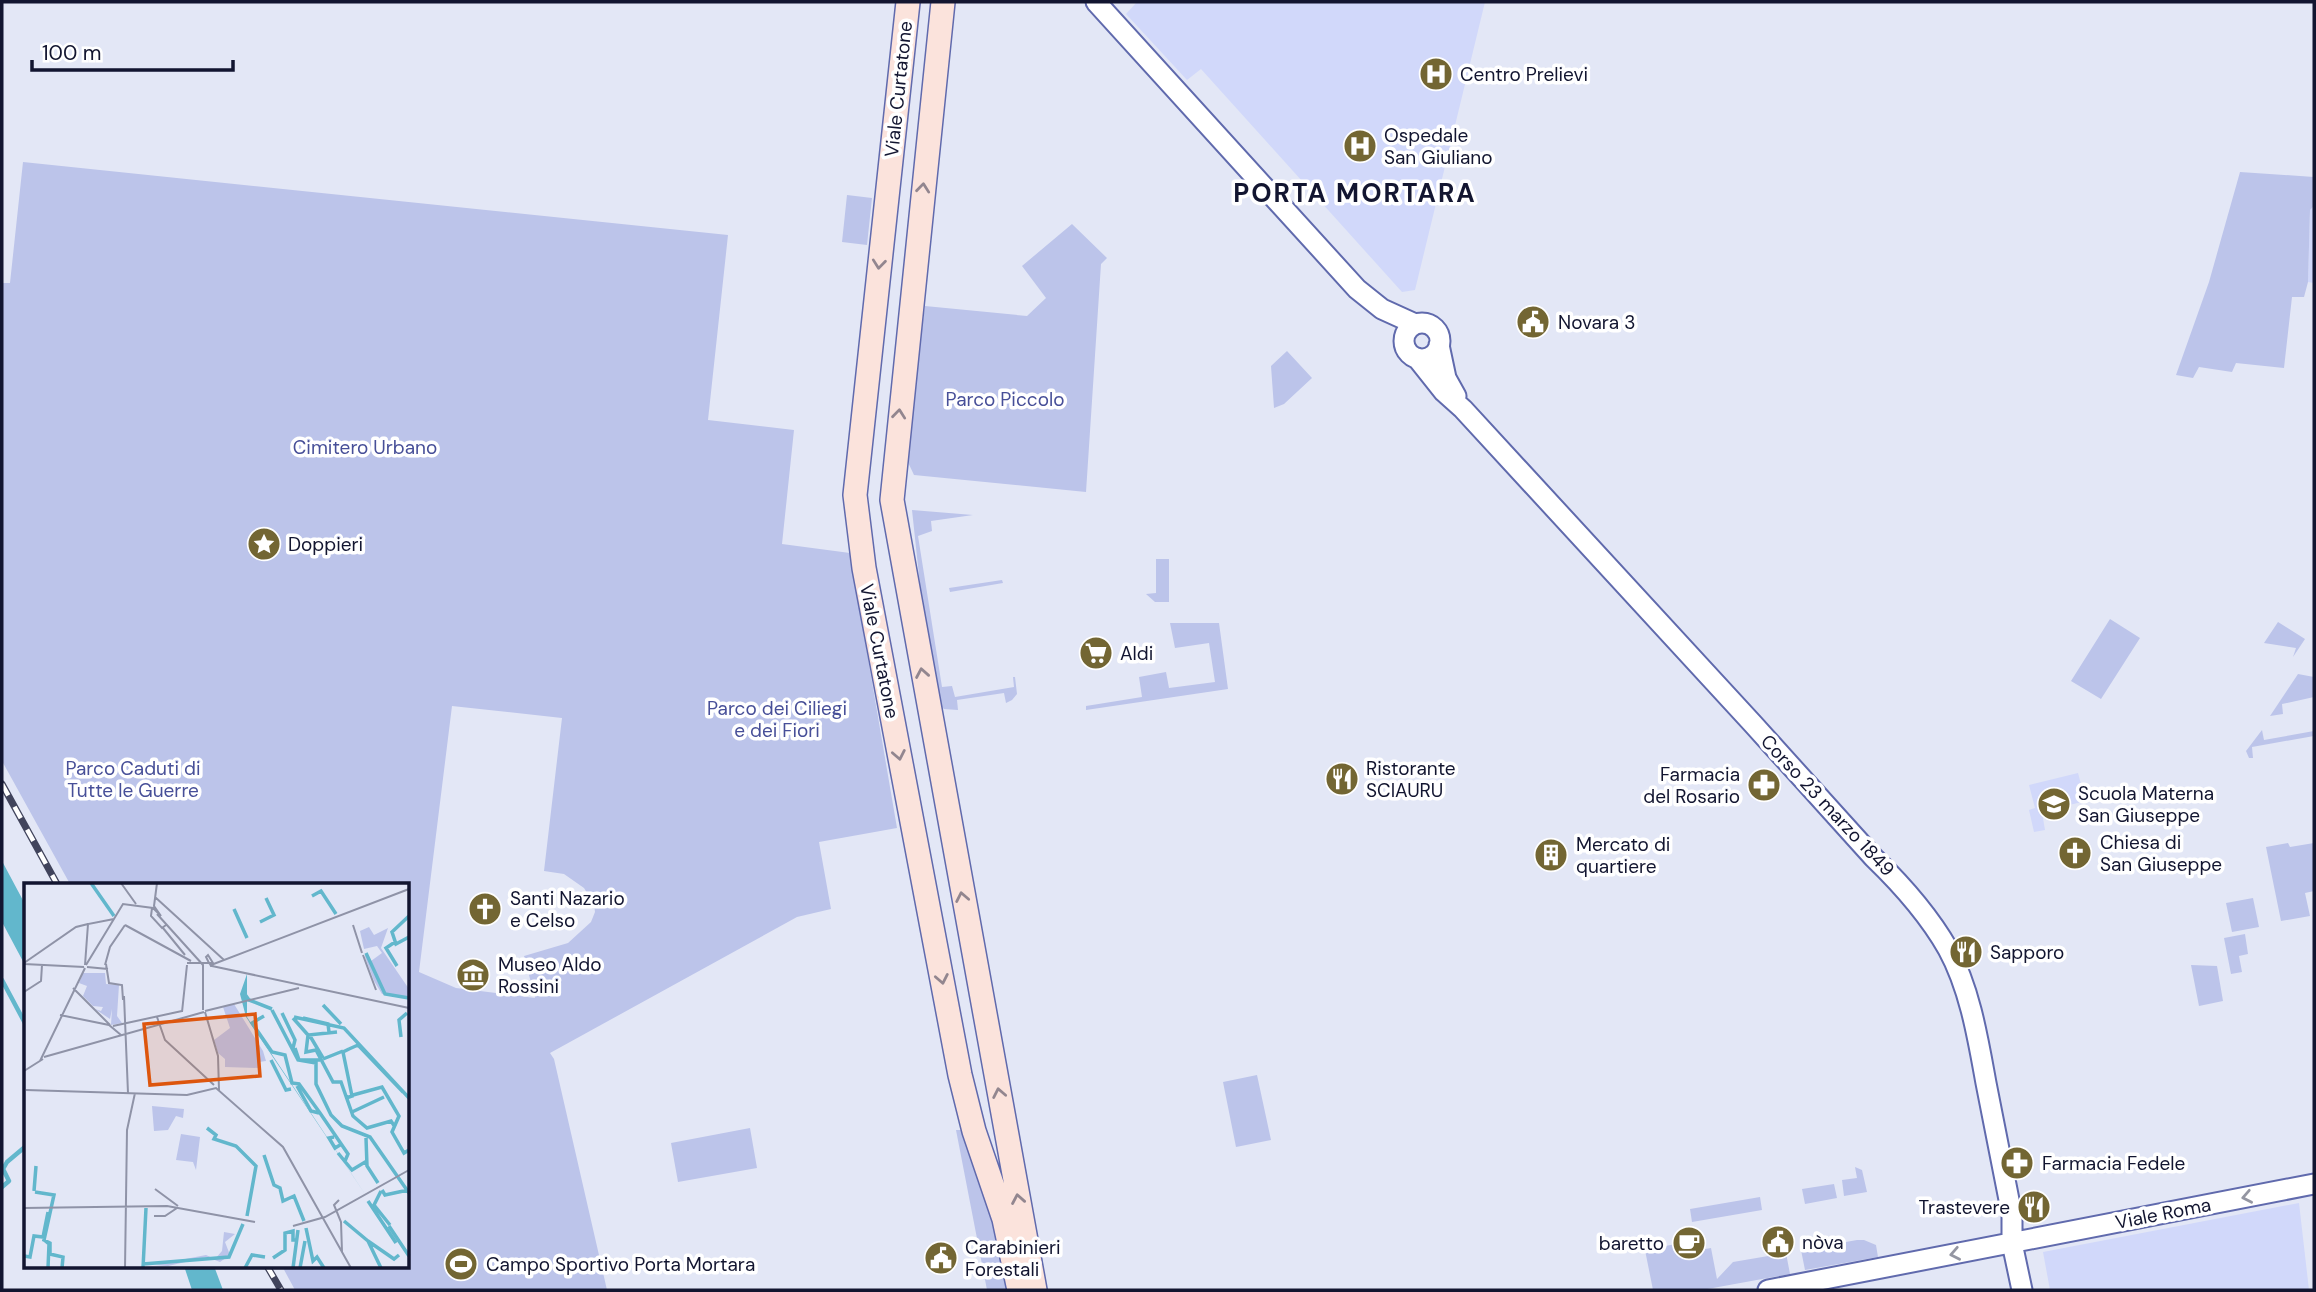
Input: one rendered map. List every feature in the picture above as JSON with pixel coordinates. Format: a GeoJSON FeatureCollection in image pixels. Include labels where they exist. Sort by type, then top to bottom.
{"type":"FeatureCollection","features":[{"type":"Feature","properties":{"kind":"main road","name":"Viale Curtatone"},"geometry":{"type":"LineString","coordinates":[[908,2],[855,495],[864,568],[960,1075],[974,1131],[1004,1219],[1019,1290]]}},
{"type":"Feature","properties":{"kind":"main road","name":"Viale Curtatone"},"geometry":{"type":"LineString","coordinates":[[943,2],[892,500],[1035,1290]]}},
{"type":"Feature","properties":{"kind":"street","name":"Corso 23 marzo 1849"},"geometry":{"type":"LineString","coordinates":[[1096,2],[1357,289],[1382,309],[1416,324]]}},
{"type":"Feature","properties":{"kind":"street","name":"Corso 23 marzo 1849"},"geometry":{"type":"LineString","coordinates":[[1357,289],[1368,308],[1411,350],[1444,392],[1463,409],[1874,858],[1902,885],[1929,918],[1949,951],[1978,1038],[2012,1215],[2012,1242],[2022,1290]]}},
{"type":"Feature","properties":{"kind":"street"},"geometry":{"type":"LineString","coordinates":[[1425,323],[1439,333],[1440,345],[1429,358],[1411,350],[1407,331],[1416,324],[1425,323]]}},
{"type":"Feature","properties":{"kind":"street","name":"Corso 23 marzo 1849"},"geometry":{"type":"LineString","coordinates":[[1440,345],[1446,378],[1463,409]]}},
{"type":"Feature","properties":{"kind":"street","name":"Viale Roma"},"geometry":{"type":"LineString","coordinates":[[1768,1290],[2314,1184]]}},
{"type":"Feature","properties":{"kind":"shaded area","name":"Ospedale San Giuliano"},"geometry":{"type":"Polygon","coordinates":[[[1137,2],[1485,2],[1415,290],[1402,292],[1201,69],[1187,80],[1126,14],[1137,2]]]}},
{"type":"Feature","properties":{"kind":"shaded area"},"geometry":{"type":"Polygon","coordinates":[[[2314,206],[2314,283],[2308,282],[2310,210],[2314,206]]]}},
{"type":"Feature","properties":{"kind":"shaded area","name":"Scuola Materna San Giuseppe"},"geometry":{"type":"Polygon","coordinates":[[[2078,773],[2081,784],[2087,783],[2091,800],[2047,810],[2048,817],[2043,818],[2045,830],[2034,832],[2029,810],[2035,808],[2029,785],[2078,773]]]}},
{"type":"Feature","properties":{"kind":"shaded area"},"geometry":{"type":"Polygon","coordinates":[[[2,861],[24,902],[24,963],[2,922],[2,861]]]}},
{"type":"Feature","properties":{"kind":"shaded area"},"geometry":{"type":"Polygon","coordinates":[[[2299,1203],[2309,1290],[2050,1290],[2043,1252],[2299,1203]]]}},
{"type":"Feature","properties":{"kind":"shaded area"},"geometry":{"type":"Polygon","coordinates":[[[185,1268],[215,1268],[223,1290],[192,1290],[185,1268]]]}},
{"type":"Feature","properties":{"kind":"green space"},"geometry":{"type":"Polygon","coordinates":[[[23,162],[728,235],[708,420],[794,430],[782,544],[850,553],[897,828],[819,842],[831,909],[797,917],[550,1053],[554,1059],[607,1290],[295,1290],[283,1268],[410,1268],[410,883],[69,883],[2,761],[2,283],[10,283],[23,162]],[[452,706],[419,972],[456,988],[535,998],[524,956],[568,943],[591,922],[595,912],[594,904],[584,888],[564,874],[544,871],[562,718],[452,706]]]}},
{"type":"Feature","properties":{"kind":"green space"},"geometry":{"type":"Polygon","coordinates":[[[2240,172],[2314,177],[2314,206],[2310,210],[2308,282],[2304,297],[2292,297],[2284,368],[2236,363],[2232,372],[2199,367],[2193,378],[2176,375],[2209,282],[2240,172]]]}},
{"type":"Feature","properties":{"kind":"green space"},"geometry":{"type":"Polygon","coordinates":[[[847,195],[872,198],[867,245],[842,242],[847,195]]]}},
{"type":"Feature","properties":{"kind":"green space","name":"Parco Piccolo"},"geometry":{"type":"Polygon","coordinates":[[[1072,224],[1107,258],[1101,264],[1086,492],[914,475],[905,456],[925,306],[1027,316],[1046,298],[1022,266],[1072,224]]]}},
{"type":"Feature","properties":{"kind":"green space"},"geometry":{"type":"Polygon","coordinates":[[[1287,351],[1312,378],[1284,404],[1274,408],[1271,366],[1287,351]]]}},
{"type":"Feature","properties":{"kind":"green space"},"geometry":{"type":"Polygon","coordinates":[[[912,510],[973,515],[931,521],[932,531],[918,536],[942,687],[952,686],[955,697],[1014,687],[1015,677],[1017,694],[1012,700],[1006,703],[1004,693],[957,700],[958,710],[944,709],[938,704],[923,613],[912,510]]]}},
{"type":"Feature","properties":{"kind":"green space"},"geometry":{"type":"Polygon","coordinates":[[[1156,559],[1169,559],[1169,602],[1155,602],[1146,594],[1156,593],[1156,559]]]}},
{"type":"Feature","properties":{"kind":"green space"},"geometry":{"type":"Polygon","coordinates":[[[1002,580],[1003,583],[950,592],[949,588],[1002,580]]]}},
{"type":"Feature","properties":{"kind":"green space"},"geometry":{"type":"Polygon","coordinates":[[[2110,619],[2140,638],[2101,699],[2071,681],[2110,619]]]}},
{"type":"Feature","properties":{"kind":"green space"},"geometry":{"type":"Polygon","coordinates":[[[2278,622],[2305,639],[2293,657],[2296,648],[2264,643],[2278,622]]]}},
{"type":"Feature","properties":{"kind":"green space"},"geometry":{"type":"Polygon","coordinates":[[[1170,623],[1219,623],[1228,689],[1086,710],[1086,706],[1142,697],[1139,677],[1166,672],[1169,688],[1215,682],[1209,643],[1175,648],[1170,623]]]}},
{"type":"Feature","properties":{"kind":"green space"},"geometry":{"type":"Polygon","coordinates":[[[2298,674],[2314,677],[2314,697],[2282,704],[2283,714],[2270,716],[2298,674]]]}},
{"type":"Feature","properties":{"kind":"green space"},"geometry":{"type":"Polygon","coordinates":[[[2262,730],[2264,740],[2314,731],[2314,736],[2252,747],[2253,758],[2249,758],[2246,751],[2262,730]]]}},
{"type":"Feature","properties":{"kind":"green space"},"geometry":{"type":"Polygon","coordinates":[[[2288,843],[2290,847],[2314,843],[2314,891],[2305,893],[2310,916],[2281,921],[2266,847],[2288,843]]]}},
{"type":"Feature","properties":{"kind":"green space"},"geometry":{"type":"Polygon","coordinates":[[[2253,898],[2259,927],[2232,932],[2226,903],[2253,898]]]}},
{"type":"Feature","properties":{"kind":"green space"},"geometry":{"type":"Polygon","coordinates":[[[2245,934],[2248,954],[2239,956],[2242,972],[2231,974],[2224,938],[2245,934]]]}},
{"type":"Feature","properties":{"kind":"green space"},"geometry":{"type":"Polygon","coordinates":[[[2191,965],[2217,966],[2223,1001],[2199,1006],[2191,965]]]}},
{"type":"Feature","properties":{"kind":"green space"},"geometry":{"type":"Polygon","coordinates":[[[1257,1075],[1271,1140],[1236,1147],[1223,1082],[1257,1075]]]}},
{"type":"Feature","properties":{"kind":"green space"},"geometry":{"type":"Polygon","coordinates":[[[750,1128],[757,1168],[678,1182],[671,1143],[750,1128]]]}},
{"type":"Feature","properties":{"kind":"green space"},"geometry":{"type":"Polygon","coordinates":[[[956,1130],[961,1130],[971,1148],[986,1188],[1010,1290],[987,1290],[956,1130]]]}},
{"type":"Feature","properties":{"kind":"green space"},"geometry":{"type":"Polygon","coordinates":[[[1855,1167],[1862,1170],[1867,1192],[1844,1196],[1842,1180],[1857,1178],[1855,1167]]]}},
{"type":"Feature","properties":{"kind":"green space"},"geometry":{"type":"Polygon","coordinates":[[[1834,1184],[1837,1198],[1805,1204],[1802,1189],[1834,1184]]]}},
{"type":"Feature","properties":{"kind":"green space"},"geometry":{"type":"Polygon","coordinates":[[[1760,1197],[1762,1210],[1692,1222],[1690,1209],[1760,1197]]]}},
{"type":"Feature","properties":{"kind":"green space"},"geometry":{"type":"Polygon","coordinates":[[[1857,1240],[1876,1245],[1878,1257],[1805,1270],[1801,1250],[1857,1240]]]}},
{"type":"Feature","properties":{"kind":"green space"},"geometry":{"type":"Polygon","coordinates":[[[1686,1242],[1688,1252],[1711,1248],[1717,1279],[1733,1262],[1786,1253],[1790,1274],[1702,1290],[1653,1290],[1645,1250],[1686,1242]]]}},
{"type":"Feature","properties":{"kind":"waterway"},"geometry":{"type":"LineString","coordinates":[[2,980],[24,1021]]}},
{"type":"Feature","properties":{"kind":"waterway"},"geometry":{"type":"LineString","coordinates":[[2,1187],[9,1181],[3,1169],[24,1148]]}},
{"type":"Feature","properties":{"kind":"railway"},"geometry":{"type":"LineString","coordinates":[[2,784],[56,883]]}},
{"type":"Feature","properties":{"kind":"railway"},"geometry":{"type":"LineString","coordinates":[[268,1268],[281,1290]]}},
{"type":"Feature","properties":{"kind":"place","name":"Centro Prelievi"},"geometry":{"type":"Point","coordinates":[1436,74]}},
{"type":"Feature","properties":{"kind":"place","name":"Ospedale San Giuliano"},"geometry":{"type":"Point","coordinates":[1360,146]}},
{"type":"Feature","properties":{"kind":"place","name":"Novara 3"},"geometry":{"type":"Point","coordinates":[1533,322]}},
{"type":"Feature","properties":{"kind":"place","name":"Doppieri"},"geometry":{"type":"Point","coordinates":[264,544]}},
{"type":"Feature","properties":{"kind":"place","name":"Aldi"},"geometry":{"type":"Point","coordinates":[1096,653]}},
{"type":"Feature","properties":{"kind":"place","name":"Ristorante SCIAURU"},"geometry":{"type":"Point","coordinates":[1342,779]}},
{"type":"Feature","properties":{"kind":"place","name":"Farmacia del Rosario"},"geometry":{"type":"Point","coordinates":[1764,785]}},
{"type":"Feature","properties":{"kind":"place","name":"Scuola Materna San Giuseppe"},"geometry":{"type":"Point","coordinates":[2054,804]}},
{"type":"Feature","properties":{"kind":"place","name":"Chiesa di San Giuseppe"},"geometry":{"type":"Point","coordinates":[2075,853]}},
{"type":"Feature","properties":{"kind":"place","name":"Mercato di quartiere"},"geometry":{"type":"Point","coordinates":[1551,855]}},
{"type":"Feature","properties":{"kind":"place","name":"Santi Nazario e Celso"},"geometry":{"type":"Point","coordinates":[485,909]}},
{"type":"Feature","properties":{"kind":"place","name":"Sapporo"},"geometry":{"type":"Point","coordinates":[1966,952]}},
{"type":"Feature","properties":{"kind":"place","name":"Museo Aldo Rossini"},"geometry":{"type":"Point","coordinates":[473,975]}},
{"type":"Feature","properties":{"kind":"place","name":"Farmacia Fedele"},"geometry":{"type":"Point","coordinates":[2017,1163]}},
{"type":"Feature","properties":{"kind":"place","name":"Trastevere"},"geometry":{"type":"Point","coordinates":[2034,1207]}},
{"type":"Feature","properties":{"kind":"place","name":"nòva"},"geometry":{"type":"Point","coordinates":[1778,1242]}},
{"type":"Feature","properties":{"kind":"place","name":"baretto"},"geometry":{"type":"Point","coordinates":[1689,1243]}},
{"type":"Feature","properties":{"kind":"place","name":"Carabinieri Forestali"},"geometry":{"type":"Point","coordinates":[941,1258]}},
{"type":"Feature","properties":{"kind":"place","name":"Campo Sportivo Porta Mortara"},"geometry":{"type":"Point","coordinates":[461,1264]}},
{"type":"Feature","properties":{"kind":"district","name":"PORTA MORTARA"},"geometry":{"type":"Point","coordinates":[1355,193]}},
{"type":"Feature","properties":{"kind":"park label","name":"Cimitero Urbano"},"geometry":{"type":"Point","coordinates":[365,447]}},
{"type":"Feature","properties":{"kind":"park label","name":"Parco dei Ciliegi e dei Fiori"},"geometry":{"type":"Point","coordinates":[777,719]}},
{"type":"Feature","properties":{"kind":"park label","name":"Parco Caduti di Tutte le Guerre"},"geometry":{"type":"Point","coordinates":[133,779]}}]}
